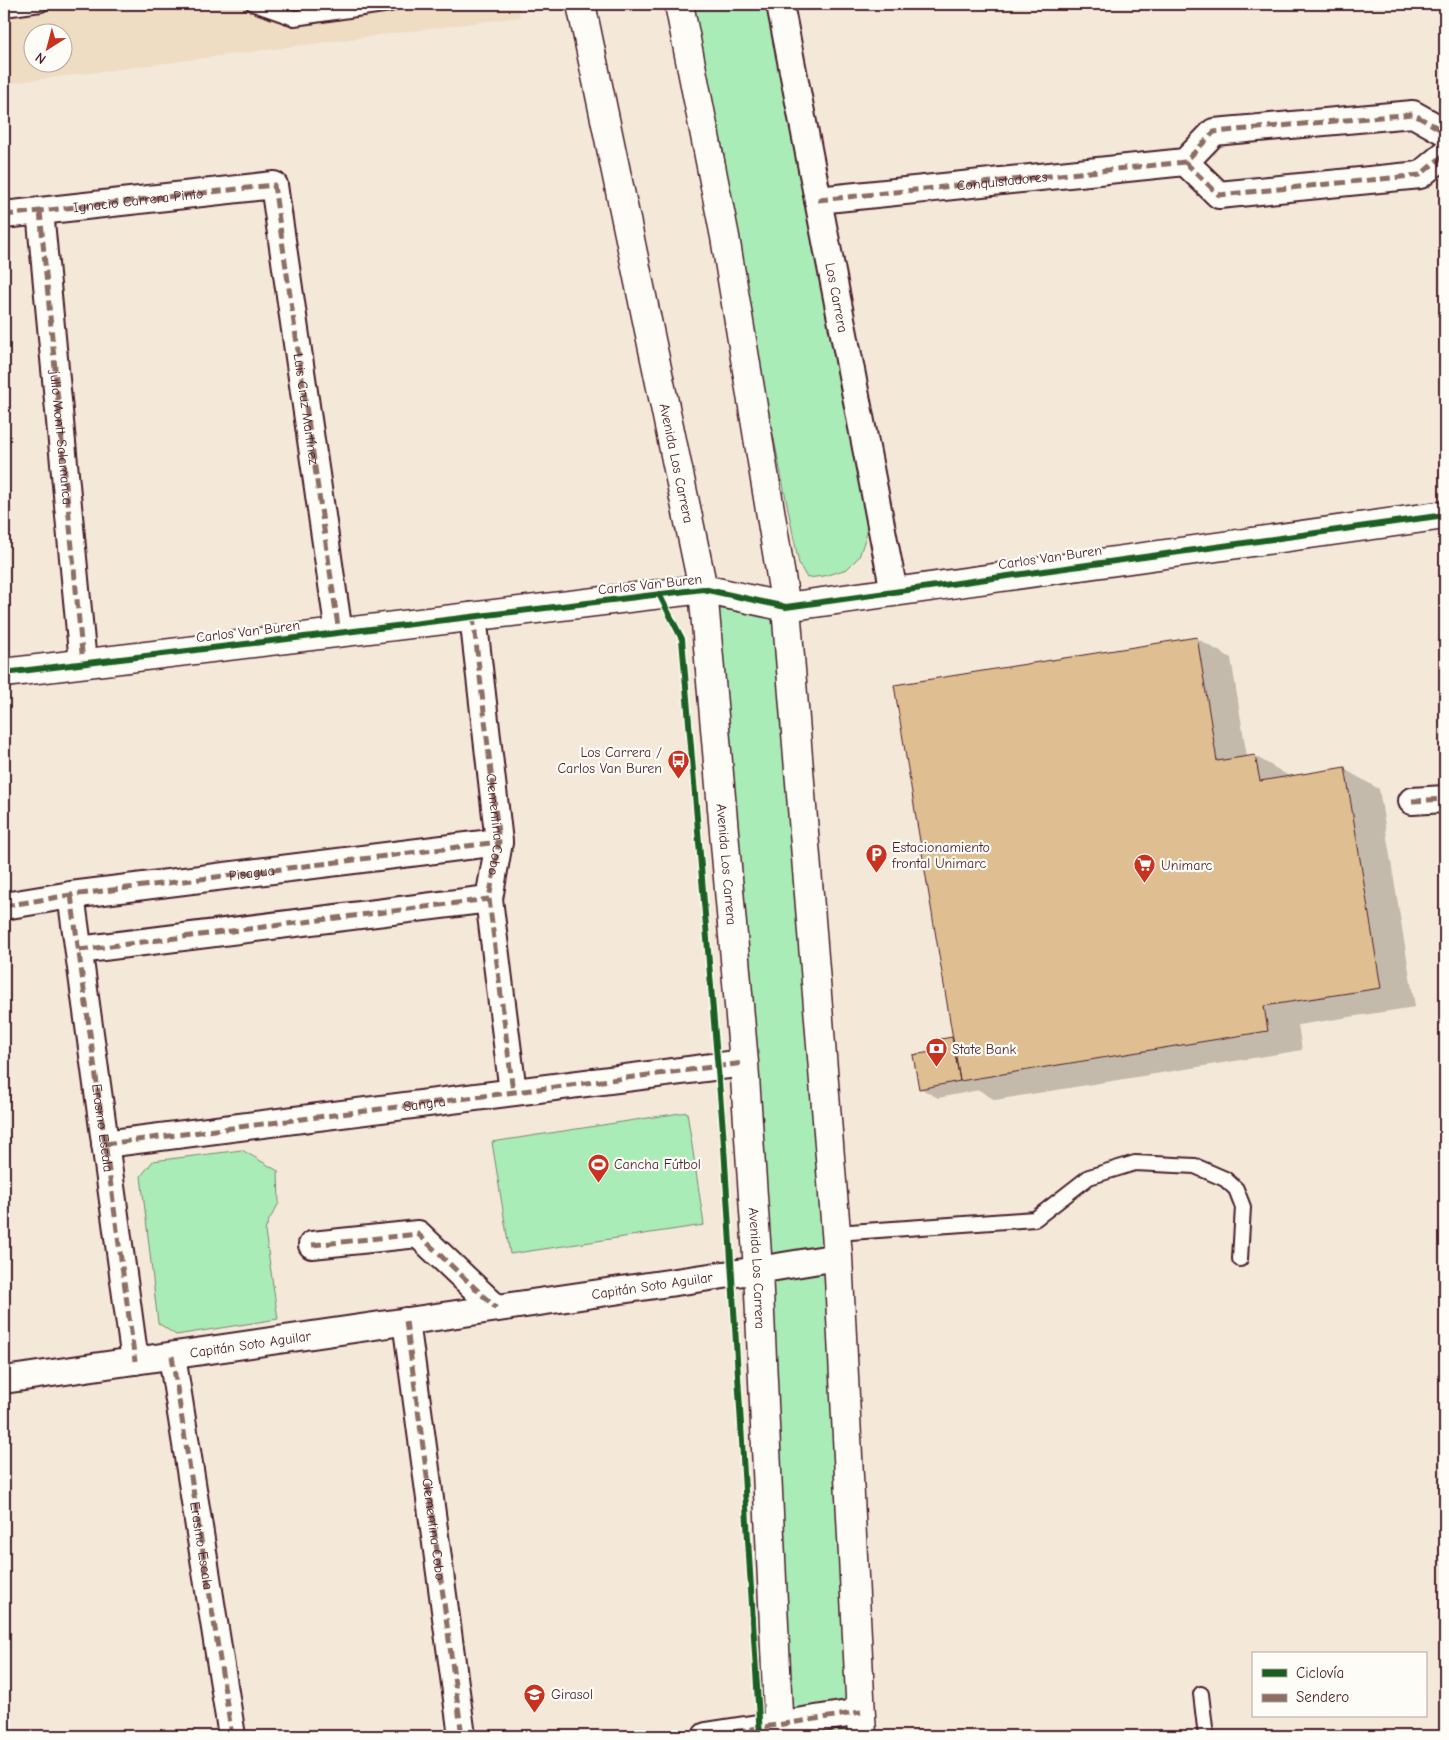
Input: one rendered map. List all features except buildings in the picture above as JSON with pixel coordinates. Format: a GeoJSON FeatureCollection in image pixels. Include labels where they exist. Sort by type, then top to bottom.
{"type":"FeatureCollection","features":[{"type":"Feature","properties":{"kind":"main road","name":"Avenida Los Carrera"},"geometry":{"type":"LineString","coordinates":[[581,4],[703,589],[744,1063],[758,1270],[779,1730]]}},
{"type":"Feature","properties":{"kind":"main road"},"geometry":{"type":"LineString","coordinates":[[679,4],[725,237],[786,607],[837,1245],[862,1724]]}},
{"type":"Feature","properties":{"kind":"main road","name":"Carlos Van Buren"},"geometry":{"type":"LineString","coordinates":[[4,673],[703,589],[786,607],[1445,515]]}},
{"type":"Feature","properties":{"kind":"street","name":"Los Carrera"},"geometry":{"type":"LineString","coordinates":[[780,4],[894,592]]}},
{"type":"Feature","properties":{"kind":"street"},"geometry":{"type":"LineString","coordinates":[[1445,132],[1413,114],[1214,132],[1185,162],[1219,194],[1420,175],[1445,154]]}},
{"type":"Feature","properties":{"kind":"street","name":"Conquistadores"},"geometry":{"type":"LineString","coordinates":[[818,200],[1185,162]]}},
{"type":"Feature","properties":{"kind":"street","name":"Ignacio Carrera Pinto"},"geometry":{"type":"LineString","coordinates":[[4,215],[274,185]]}},
{"type":"Feature","properties":{"kind":"street","name":"Luis Cruz Martínez"},"geometry":{"type":"LineString","coordinates":[[274,185],[339,633]]}},
{"type":"Feature","properties":{"kind":"street","name":"julio Montt Salamanca"},"geometry":{"type":"LineString","coordinates":[[40,211],[84,663]]}},
{"type":"Feature","properties":{"kind":"street","name":"Clementina Cobo"},"geometry":{"type":"LineString","coordinates":[[474,616],[499,842],[489,899],[513,1092]]}},
{"type":"Feature","properties":{"kind":"street"},"geometry":{"type":"LineString","coordinates":[[1412,801],[1445,799]]}},
{"type":"Feature","properties":{"kind":"street","name":"Pisagua"},"geometry":{"type":"LineString","coordinates":[[4,906],[71,895],[499,842]]}},
{"type":"Feature","properties":{"kind":"street","name":"Erasmo Escala"},"geometry":{"type":"LineString","coordinates":[[71,895],[135,1361]]}},
{"type":"Feature","properties":{"kind":"street"},"geometry":{"type":"LineString","coordinates":[[79,950],[489,899]]}},
{"type":"Feature","properties":{"kind":"street","name":"Sangra"},"geometry":{"type":"LineString","coordinates":[[105,1144],[744,1063]]}},
{"type":"Feature","properties":{"kind":"street"},"geometry":{"type":"LineString","coordinates":[[312,1246],[418,1234],[496,1308]]}},
{"type":"Feature","properties":{"kind":"street","name":"Capitán Soto Aguilar"},"geometry":{"type":"LineString","coordinates":[[4,1380],[758,1270],[837,1245]]}},
{"type":"Feature","properties":{"kind":"street","name":"Clementina Cobo"},"geometry":{"type":"LineString","coordinates":[[406,1321],[462,1736]]}},
{"type":"Feature","properties":{"kind":"street","name":"Erasmo Escala"},"geometry":{"type":"LineString","coordinates":[[172,1356],[232,1736]]}},
{"type":"Feature","properties":{"kind":"street"},"geometry":{"type":"LineString","coordinates":[[706,1736],[862,1724]]}},
{"type":"Feature","properties":{"kind":"lane"},"geometry":{"type":"LineString","coordinates":[[4,9],[41,4]]}},
{"type":"Feature","properties":{"kind":"lane"},"geometry":{"type":"LineString","coordinates":[[254,4],[294,18],[390,4]]}},
{"type":"Feature","properties":{"kind":"lane"},"geometry":{"type":"LineString","coordinates":[[837,1245],[1035,1219],[1089,1177],[1135,1163],[1195,1166],[1225,1179],[1236,1190],[1243,1207],[1240,1259]]}},
{"type":"Feature","properties":{"kind":"lane"},"geometry":{"type":"LineString","coordinates":[[1202,1694],[1206,1736]]}},
{"type":"Feature","properties":{"kind":"shaded area"},"geometry":{"type":"Polygon","coordinates":[[[4,4],[518,4],[520,17],[4,84],[4,4]]]}},
{"type":"Feature","properties":{"kind":"green space"},"geometry":{"type":"Polygon","coordinates":[[[687,4],[766,4],[864,508],[867,533],[859,557],[847,569],[824,576],[807,578],[799,564],[687,4]]]}},
{"type":"Feature","properties":{"kind":"green space"},"geometry":{"type":"Polygon","coordinates":[[[712,608],[777,616],[828,1258],[852,1736],[789,1736],[712,608]]]}},
{"type":"Feature","properties":{"kind":"green space","name":"Cancha Fútbol"},"geometry":{"type":"Polygon","coordinates":[[[687,1112],[704,1225],[510,1254],[492,1142],[687,1112]]]}},
{"type":"Feature","properties":{"kind":"green space"},"geometry":{"type":"Polygon","coordinates":[[[242,1150],[278,1171],[279,1203],[265,1231],[278,1319],[176,1335],[158,1323],[141,1176],[153,1161],[242,1150]]]}},
{"type":"Feature","properties":{"kind":"marked path"},"geometry":{"type":"LineString","coordinates":[[818,200],[1185,162],[1214,132],[1413,114],[1445,132]]}},
{"type":"Feature","properties":{"kind":"marked path"},"geometry":{"type":"LineString","coordinates":[[1185,162],[1219,195],[1420,175],[1445,154]]}},
{"type":"Feature","properties":{"kind":"marked path"},"geometry":{"type":"LineString","coordinates":[[4,215],[274,185],[339,633]]}},
{"type":"Feature","properties":{"kind":"marked path"},"geometry":{"type":"LineString","coordinates":[[40,211],[83,663]]}},
{"type":"Feature","properties":{"kind":"marked path"},"geometry":{"type":"LineString","coordinates":[[473,616],[499,842],[489,899],[513,1092]]}},
{"type":"Feature","properties":{"kind":"marked path"},"geometry":{"type":"LineString","coordinates":[[1412,801],[1445,799]]}},
{"type":"Feature","properties":{"kind":"marked path"},"geometry":{"type":"LineString","coordinates":[[4,906],[71,895],[499,842]]}},
{"type":"Feature","properties":{"kind":"marked path"},"geometry":{"type":"LineString","coordinates":[[71,895],[135,1361]]}},
{"type":"Feature","properties":{"kind":"marked path"},"geometry":{"type":"LineString","coordinates":[[79,950],[489,899]]}},
{"type":"Feature","properties":{"kind":"marked path"},"geometry":{"type":"LineString","coordinates":[[105,1144],[744,1063]]}},
{"type":"Feature","properties":{"kind":"marked path"},"geometry":{"type":"LineString","coordinates":[[312,1245],[418,1234],[496,1308]]}},
{"type":"Feature","properties":{"kind":"marked path"},"geometry":{"type":"LineString","coordinates":[[406,1321],[462,1736]]}},
{"type":"Feature","properties":{"kind":"marked path"},"geometry":{"type":"LineString","coordinates":[[172,1356],[232,1736]]}},
{"type":"Feature","properties":{"kind":"marked path"},"geometry":{"type":"LineString","coordinates":[[706,1736],[861,1712]]}},
{"type":"Feature","properties":{"kind":"cycle path"},"geometry":{"type":"LineString","coordinates":[[4,673],[703,589],[786,607],[1445,515]]}},
{"type":"Feature","properties":{"kind":"cycle path"},"geometry":{"type":"LineString","coordinates":[[659,594],[682,639],[723,1130],[760,1736]]}},
{"type":"Feature","properties":{"kind":"place","name":"Los Carrera / Carlos Van Buren"},"geometry":{"type":"Point","coordinates":[678,779]}},
{"type":"Feature","properties":{"kind":"place","name":"Estacionamiento frontal Unimarc"},"geometry":{"type":"Point","coordinates":[876,874]}},
{"type":"Feature","properties":{"kind":"place","name":"Unimarc"},"geometry":{"type":"Point","coordinates":[1145,884]}},
{"type":"Feature","properties":{"kind":"place","name":"State Bank"},"geometry":{"type":"Point","coordinates":[936,1068]}},
{"type":"Feature","properties":{"kind":"place","name":"Cancha Fútbol"},"geometry":{"type":"Point","coordinates":[598,1183]}},
{"type":"Feature","properties":{"kind":"place","name":"Girasol"},"geometry":{"type":"Point","coordinates":[535,1713]}}]}
